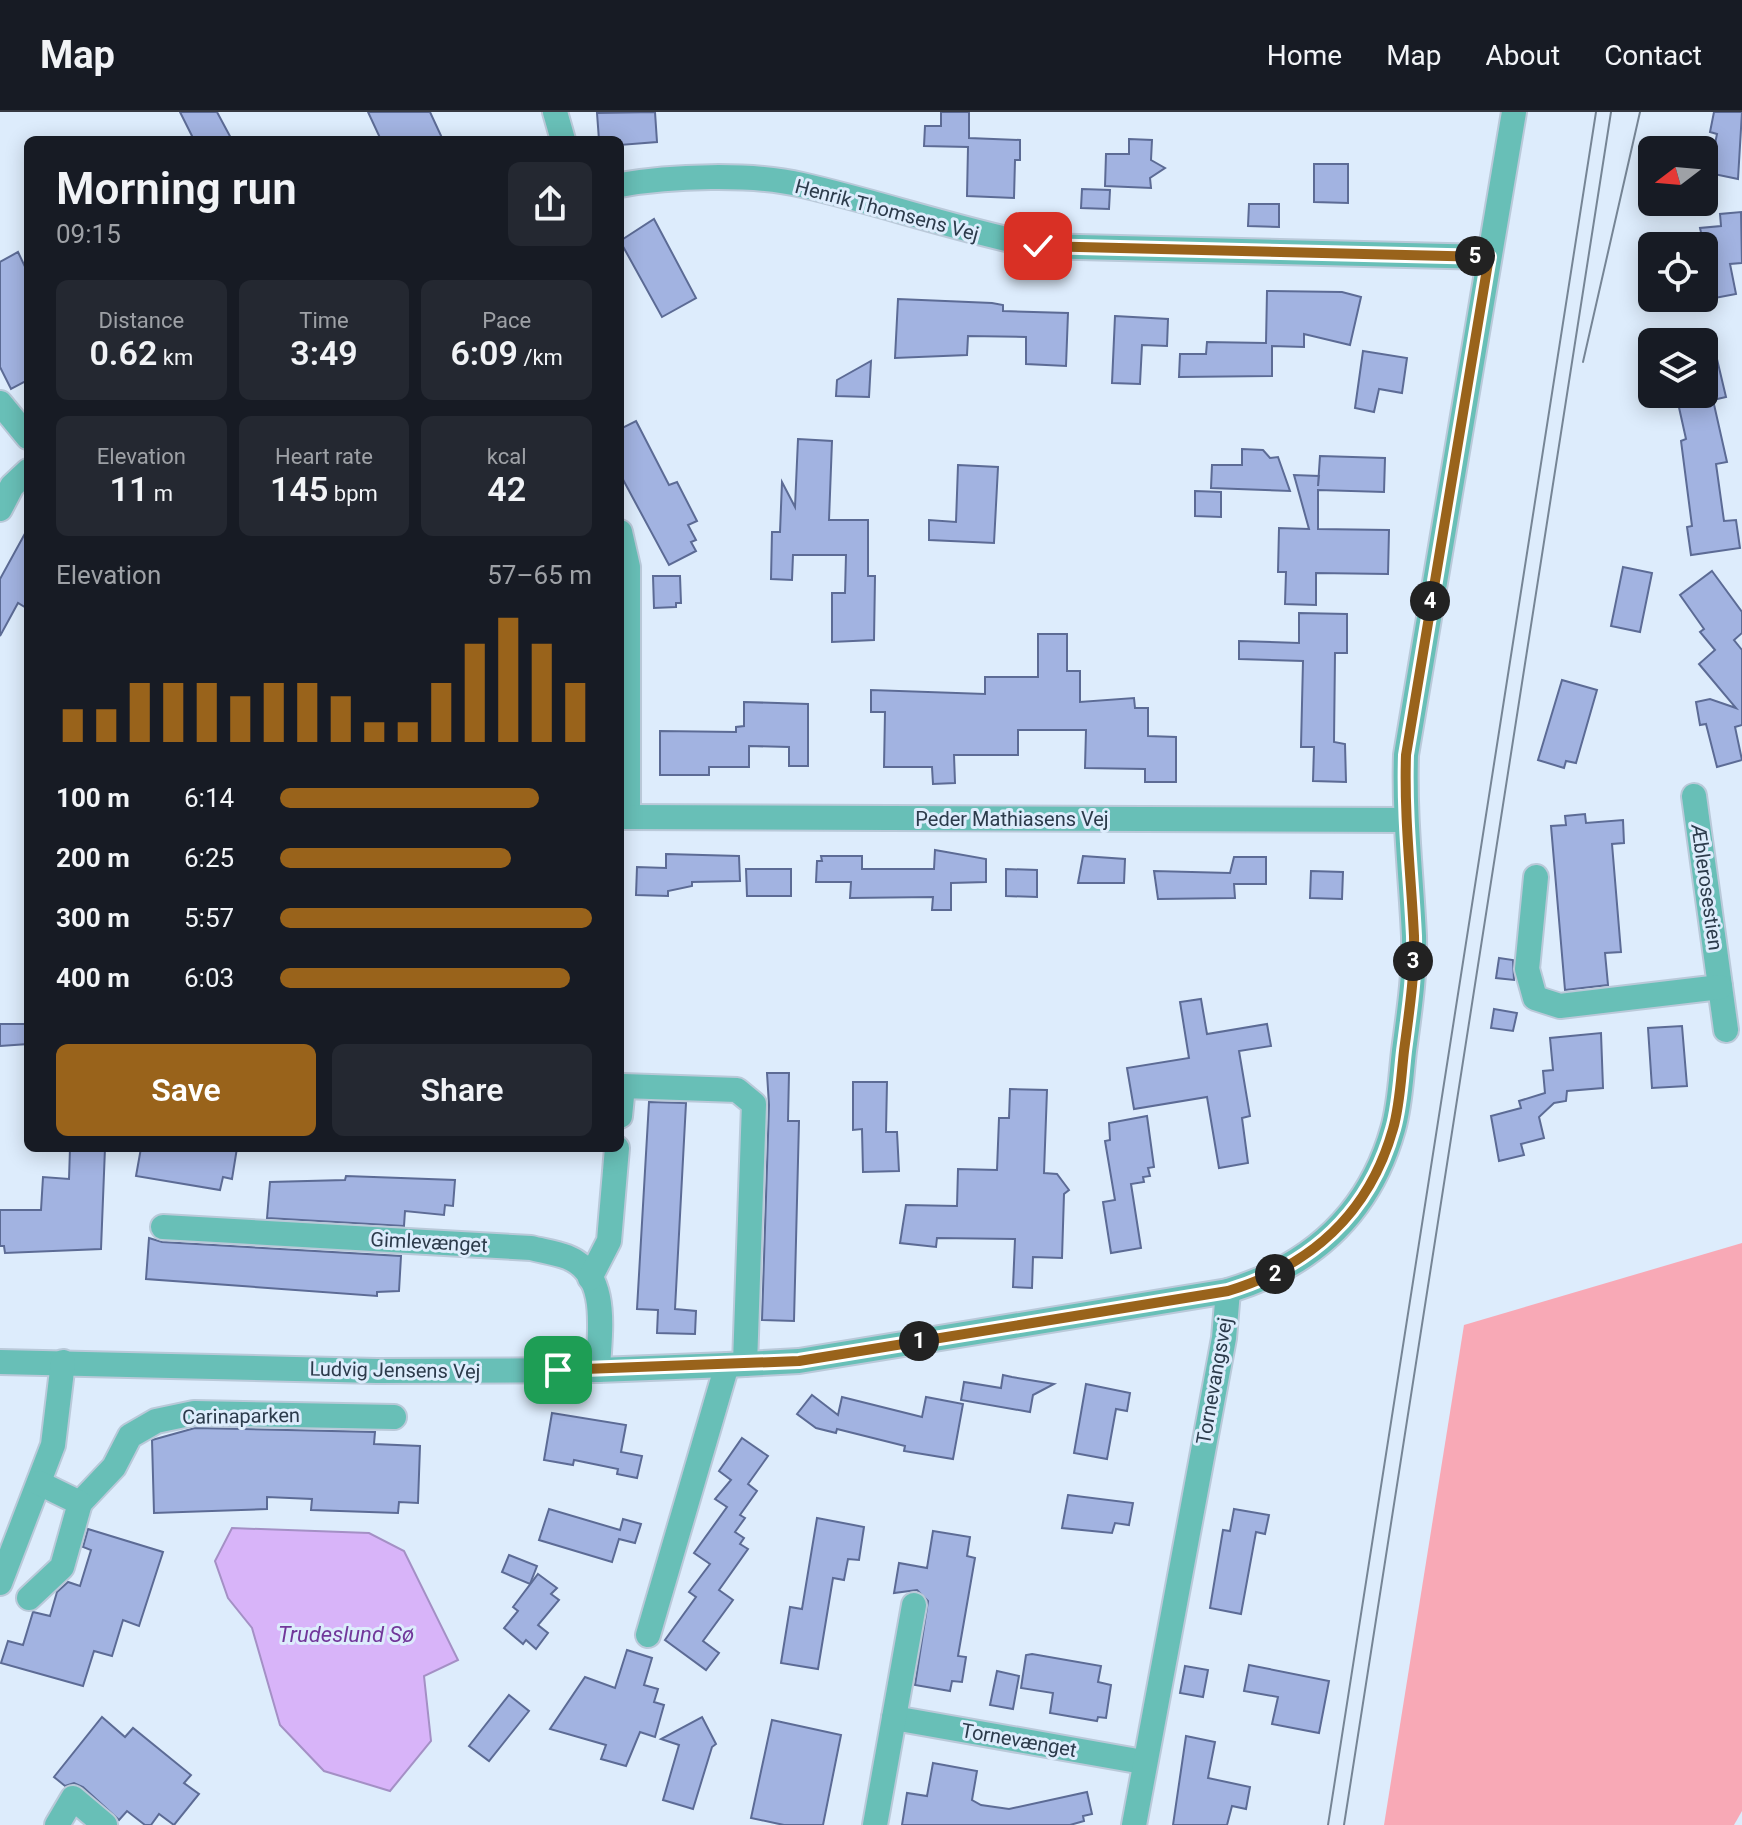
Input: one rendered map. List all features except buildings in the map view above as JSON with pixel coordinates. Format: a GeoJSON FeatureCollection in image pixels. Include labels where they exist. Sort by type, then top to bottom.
{"type":"FeatureCollection","features":[{"type":"Feature","properties":{"kind":"street"},"geometry":{"type":"LineString","coordinates":[[555,112],[562,136]]}},
{"type":"Feature","properties":{"kind":"street","name":"Tornevangsvej"},"geometry":{"type":"LineString","coordinates":[[1134,1825],[1143,1762],[1224,1338],[1228,1291],[1268,1279],[1315,1249],[1354,1211],[1378,1174],[1394,1127],[1412,988],[1414,938],[1404,820],[1406,755],[1514,112]]}},
{"type":"Feature","properties":{"kind":"street","name":"Henrik Thomsens Vej"},"geometry":{"type":"LineString","coordinates":[[624,184],[655,178],[799,184],[975,234],[1038,246],[1489,257]]}},
{"type":"Feature","properties":{"kind":"street"},"geometry":{"type":"LineString","coordinates":[[0,403],[24,432]]}},
{"type":"Feature","properties":{"kind":"street"},"geometry":{"type":"LineString","coordinates":[[0,509],[12,486],[24,475]]}},
{"type":"Feature","properties":{"kind":"street"},"geometry":{"type":"LineString","coordinates":[[624,550],[628,567],[624,817]]}},
{"type":"Feature","properties":{"kind":"street","name":"Æblerosestien"},"geometry":{"type":"LineString","coordinates":[[1694,796],[1727,979],[1726,1030]]}},
{"type":"Feature","properties":{"kind":"street","name":"Peder Mathiasens Vej"},"geometry":{"type":"LineString","coordinates":[[624,817],[1404,820]]}},
{"type":"Feature","properties":{"kind":"street"},"geometry":{"type":"LineString","coordinates":[[1536,877],[1527,969],[1535,998],[1560,1006],[1727,979]]}},
{"type":"Feature","properties":{"kind":"street"},"geometry":{"type":"LineString","coordinates":[[624,1086],[737,1090],[754,1104],[736,1364],[648,1635]]}},
{"type":"Feature","properties":{"kind":"street"},"geometry":{"type":"LineString","coordinates":[[598,1370],[601,1303],[590,1278],[609,1241],[617,1152]]}},
{"type":"Feature","properties":{"kind":"street","name":"Gimlevænget"},"geometry":{"type":"LineString","coordinates":[[163,1227],[531,1248],[571,1258],[590,1278]]}},
{"type":"Feature","properties":{"kind":"street","name":"Ludvig Jensens Vej"},"geometry":{"type":"LineString","coordinates":[[0,1362],[377,1371],[598,1370],[799,1361],[1228,1291]]}},
{"type":"Feature","properties":{"kind":"street"},"geometry":{"type":"LineString","coordinates":[[1,1575],[53,1445],[63,1362]]}},
{"type":"Feature","properties":{"kind":"street","name":"Carinaparken"},"geometry":{"type":"LineString","coordinates":[[29,1598],[62,1567],[80,1503],[114,1467],[130,1436],[156,1421],[194,1413],[394,1417]]}},
{"type":"Feature","properties":{"kind":"street"},"geometry":{"type":"LineString","coordinates":[[39,1483],[80,1503]]}},
{"type":"Feature","properties":{"kind":"street"},"geometry":{"type":"LineString","coordinates":[[875,1825],[914,1605]]}},
{"type":"Feature","properties":{"kind":"street","name":"Tornevænget"},"geometry":{"type":"LineString","coordinates":[[894,1718],[1143,1762]]}},
{"type":"Feature","properties":{"kind":"street"},"geometry":{"type":"LineString","coordinates":[[57,1825],[73,1798],[105,1825]]}},
{"type":"Feature","properties":{"kind":"shaded area"},"geometry":{"type":"Polygon","coordinates":[[[1742,1243],[1742,1811],[1734,1825],[1384,1825],[1464,1325],[1742,1243]]]}},
{"type":"Feature","properties":{"kind":"water","name":"Trudeslund Sø"},"geometry":{"type":"Polygon","coordinates":[[[232,1528],[369,1533],[404,1551],[458,1660],[424,1676],[431,1741],[390,1791],[324,1771],[280,1725],[252,1628],[228,1598],[215,1561],[232,1528]]]}},
{"type":"Feature","properties":{"kind":"tram line"},"geometry":{"type":"LineString","coordinates":[[1328,1825],[1596,112]]}},
{"type":"Feature","properties":{"kind":"tram line"},"geometry":{"type":"LineString","coordinates":[[1344,1825],[1611,112]]}},
{"type":"Feature","properties":{"kind":"tram line"},"geometry":{"type":"LineString","coordinates":[[1583,362],[1640,112]]}},
{"type":"Feature","properties":{"kind":"route"},"geometry":{"type":"LineString","coordinates":[[558,1370],[799,1361],[1228,1291],[1268,1279],[1315,1249],[1354,1211],[1378,1174],[1394,1127],[1412,988],[1414,938],[1404,820],[1406,755],[1489,257],[1038,246]]}}]}
